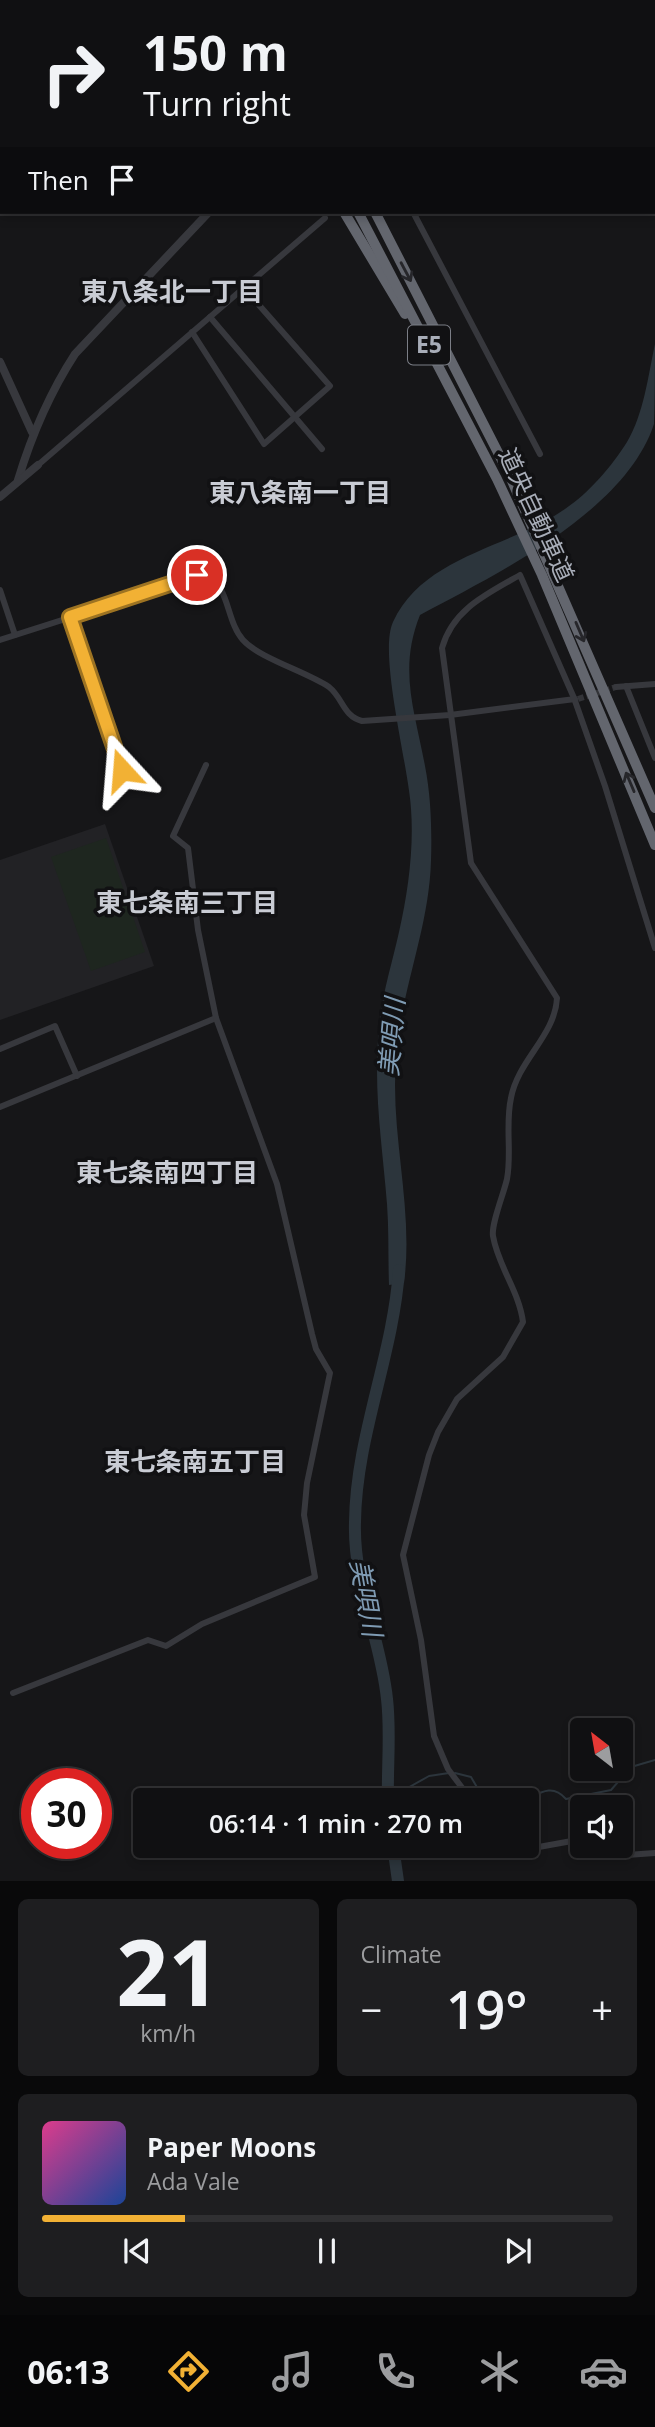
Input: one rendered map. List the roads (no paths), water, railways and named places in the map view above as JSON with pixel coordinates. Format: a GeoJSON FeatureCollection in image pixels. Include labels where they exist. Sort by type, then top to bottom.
{"type":"FeatureCollection","features":[{"type":"Feature","properties":{"kind":"highway"},"geometry":{"type":"LineString","coordinates":[[345,214],[461,406]]}},
{"type":"Feature","properties":{"kind":"highway","name":"道央自動車道"},"geometry":{"type":"LineString","coordinates":[[359,214],[497,479],[542,575],[655,845]]}},
{"type":"Feature","properties":{"kind":"highway","name":"道央自動車道"},"geometry":{"type":"LineString","coordinates":[[375,214],[509,474],[553,569],[655,808]]}},
{"type":"Feature","properties":{"kind":"street"},"geometry":{"type":"LineString","coordinates":[[18,480],[32,432],[75,354],[207,214]]}},
{"type":"Feature","properties":{"kind":"street"},"geometry":{"type":"LineString","coordinates":[[414,214],[540,454]]}},
{"type":"Feature","properties":{"kind":"street"},"geometry":{"type":"LineString","coordinates":[[0,497],[325,218]]}},
{"type":"Feature","properties":{"kind":"street"},"geometry":{"type":"LineString","coordinates":[[192,332],[264,444],[330,386],[244,288]]}},
{"type":"Feature","properties":{"kind":"street"},"geometry":{"type":"LineString","coordinates":[[210,317],[322,449]]}},
{"type":"Feature","properties":{"kind":"street"},"geometry":{"type":"LineString","coordinates":[[0,362],[32,432]]}},
{"type":"Feature","properties":{"kind":"street"},"geometry":{"type":"LineString","coordinates":[[0,640],[206,575],[214,578],[224,595],[243,640],[329,688],[346,713],[362,721],[450,715],[576,699]]}},
{"type":"Feature","properties":{"kind":"street"},"geometry":{"type":"LineString","coordinates":[[462,1788],[448,1769],[434,1736],[424,1662],[403,1555],[429,1455],[438,1433],[457,1399],[503,1357],[523,1322],[516,1291],[492,1233],[508,1175],[510,1100],[538,1040],[551,1027],[556,1016],[557,998],[471,863],[464,794],[442,648],[453,621],[469,606],[520,575],[576,699],[655,948]]}},
{"type":"Feature","properties":{"kind":"street"},"geometry":{"type":"LineString","coordinates":[[0,590],[15,635]]}},
{"type":"Feature","properties":{"kind":"street"},"geometry":{"type":"LineString","coordinates":[[70,617],[122,770]]}},
{"type":"Feature","properties":{"kind":"street"},"geometry":{"type":"LineString","coordinates":[[616,687],[655,684]]}},
{"type":"Feature","properties":{"kind":"street"},"geometry":{"type":"LineString","coordinates":[[626,687],[655,758]]}},
{"type":"Feature","properties":{"kind":"street"},"geometry":{"type":"LineString","coordinates":[[13,1693],[148,1640],[166,1646],[202,1624],[315,1577],[304,1515],[307,1483],[330,1373],[314,1342],[288,1222],[274,1174],[216,1018],[198,930],[188,848],[173,836],[206,765]]}},
{"type":"Feature","properties":{"kind":"street"},"geometry":{"type":"LineString","coordinates":[[0,1107],[216,1018]]}},
{"type":"Feature","properties":{"kind":"street"},"geometry":{"type":"LineString","coordinates":[[0,1049],[55,1026],[77,1076]]}},
{"type":"Feature","properties":{"kind":"street"},"geometry":{"type":"LineString","coordinates":[[539,1847],[570,1841]]}},
{"type":"Feature","properties":{"kind":"street"},"geometry":{"type":"LineString","coordinates":[[633,1854],[655,1853]]}},
{"type":"Feature","properties":{"kind":"water"},"geometry":{"type":"Polygon","coordinates":[[[655,344],[654,424],[639,456],[616,485],[588,512],[555,537],[485,580],[420,615],[413,635],[410,691],[429,789],[431,861],[425,912],[403,1010],[396,1060],[396,1116],[406,1255],[404,1283],[389,1285],[388,1214],[379,1116],[377,1050],[382,1003],[405,902],[412,839],[409,791],[389,659],[389,638],[393,622],[407,600],[425,582],[447,567],[543,522],[583,495],[621,451],[633,431],[645,394],[655,344]]]}},
{"type":"Feature","properties":{"kind":"waterway","name":"美唄川"},"geometry":{"type":"LineString","coordinates":[[388,1788],[387,1699],[358,1567],[355,1522],[361,1458],[390,1334],[399,1270]]}},
{"type":"Feature","properties":{"kind":"waterway"},"geometry":{"type":"LineString","coordinates":[[539,1793],[556,1791],[566,1799],[611,1790],[631,1767],[655,1760]]}},
{"type":"Feature","properties":{"kind":"waterway"},"geometry":{"type":"LineString","coordinates":[[408,1788],[429,1776],[449,1773]]}},
{"type":"Feature","properties":{"kind":"waterway"},"geometry":{"type":"LineString","coordinates":[[455,1773],[471,1777],[477,1788]]}},
{"type":"Feature","properties":{"kind":"waterway","name":"美唄川"},"geometry":{"type":"LineString","coordinates":[[395,1858],[398,1881]]}},
{"type":"Feature","properties":{"kind":"tunnel"},"geometry":{"type":"LineString","coordinates":[[578,699],[616,687]]}},
{"type":"Feature","properties":{"kind":"district","name":"東八条北一丁目"},"geometry":{"type":"Point","coordinates":[172,292]}},
{"type":"Feature","properties":{"kind":"district","name":"東八条南一丁目"},"geometry":{"type":"Point","coordinates":[300,493]}},
{"type":"Feature","properties":{"kind":"district","name":"東七条南三丁目"},"geometry":{"type":"Point","coordinates":[187,903]}},
{"type":"Feature","properties":{"kind":"district","name":"東七条南四丁目"},"geometry":{"type":"Point","coordinates":[167,1173]}},
{"type":"Feature","properties":{"kind":"district","name":"東七条南五丁目"},"geometry":{"type":"Point","coordinates":[195,1462]}}]}
